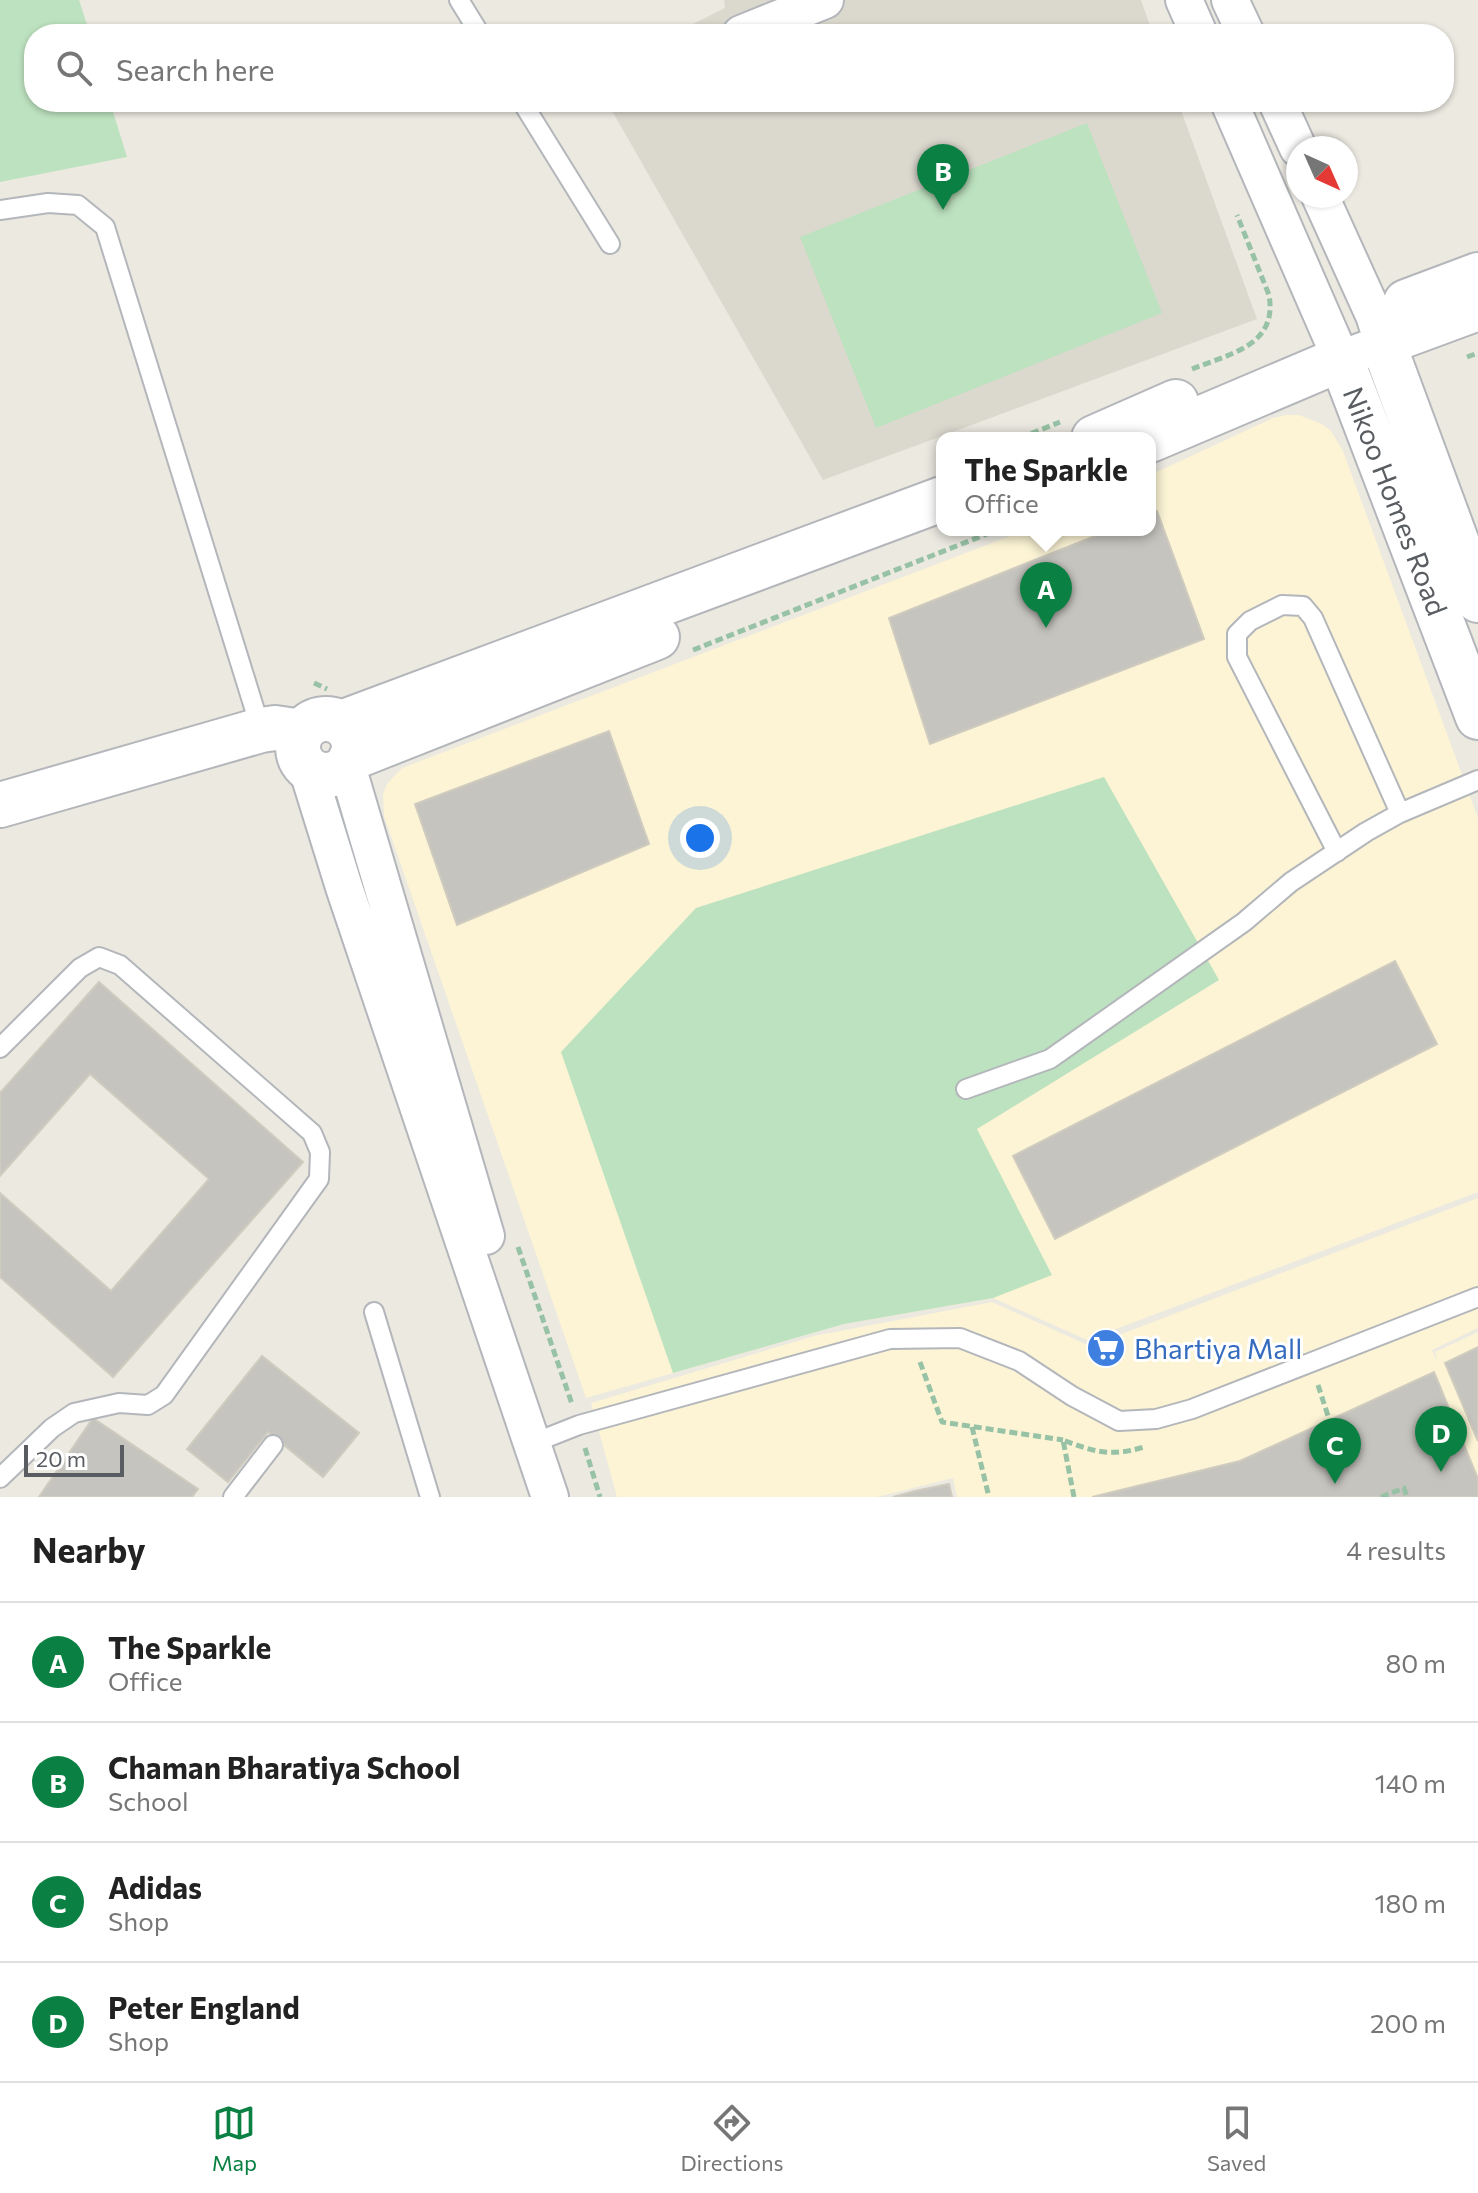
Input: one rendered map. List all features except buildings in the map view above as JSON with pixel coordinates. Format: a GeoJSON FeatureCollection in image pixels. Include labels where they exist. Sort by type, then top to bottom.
{"type":"FeatureCollection","features":[{"type":"Feature","properties":{"kind":"street"},"geometry":{"type":"LineString","coordinates":[[766,24],[825,0]]}},
{"type":"Feature","properties":{"kind":"street"},"geometry":{"type":"LineString","coordinates":[[1184,0],[1195,24]]}},
{"type":"Feature","properties":{"kind":"street"},"geometry":{"type":"LineString","coordinates":[[1230,0],[1241,24]]}},
{"type":"Feature","properties":{"kind":"street"},"geometry":{"type":"LineString","coordinates":[[1233,112],[1335,346]]}},
{"type":"Feature","properties":{"kind":"street"},"geometry":{"type":"LineString","coordinates":[[1282,112],[1293,136]]}},
{"type":"Feature","properties":{"kind":"street"},"geometry":{"type":"LineString","coordinates":[[1325,208],[1379,329]]}},
{"type":"Feature","properties":{"kind":"street"},"geometry":{"type":"LineString","coordinates":[[1078,429],[1335,346],[1379,329],[1478,275]]}},
{"type":"Feature","properties":{"kind":"street"},"geometry":{"type":"LineString","coordinates":[[1379,329],[1478,308]]}},
{"type":"Feature","properties":{"kind":"street","name":"Nikoo Homes Road"},"geometry":{"type":"LineString","coordinates":[[1379,329],[1478,600]]}},
{"type":"Feature","properties":{"kind":"street"},"geometry":{"type":"LineString","coordinates":[[1156,437],[1335,346]]}},
{"type":"Feature","properties":{"kind":"street","name":"Nikoo Homes Road"},"geometry":{"type":"LineString","coordinates":[[1335,346],[1478,717]]}},
{"type":"Feature","properties":{"kind":"street"},"geometry":{"type":"LineString","coordinates":[[318,746],[936,501]]}},
{"type":"Feature","properties":{"kind":"street"},"geometry":{"type":"LineString","coordinates":[[0,805],[318,746],[936,527]]}},
{"type":"Feature","properties":{"kind":"street"},"geometry":{"type":"LineString","coordinates":[[318,746],[563,1431],[567,1497]]}},
{"type":"Feature","properties":{"kind":"street"},"geometry":{"type":"LineString","coordinates":[[318,746],[344,887],[550,1497]]}},
{"type":"Feature","properties":{"kind":"lane"},"geometry":{"type":"LineString","coordinates":[[459,0],[474,24]]}},
{"type":"Feature","properties":{"kind":"lane"},"geometry":{"type":"LineString","coordinates":[[528,112],[610,244]]}},
{"type":"Feature","properties":{"kind":"lane"},"geometry":{"type":"LineString","coordinates":[[0,210],[48,203],[78,205],[105,227],[318,746]]}},
{"type":"Feature","properties":{"kind":"lane"},"geometry":{"type":"LineString","coordinates":[[1337,852],[1237,657],[1237,634],[1250,621],[1282,605],[1303,606],[1313,618],[1400,813]]}},
{"type":"Feature","properties":{"kind":"lane"},"geometry":{"type":"LineString","coordinates":[[966,1089],[1050,1059],[1244,922],[1291,882],[1337,852],[1400,813],[1478,780]]}},
{"type":"Feature","properties":{"kind":"lane"},"geometry":{"type":"LineString","coordinates":[[0,1048],[80,968],[99,957],[120,965],[312,1133],[320,1152],[319,1179],[164,1395],[148,1405],[119,1403],[74,1413],[52,1428],[0,1478]]}},
{"type":"Feature","properties":{"kind":"lane"},"geometry":{"type":"LineString","coordinates":[[563,1431],[890,1339],[960,1338],[1019,1361],[1072,1396],[1119,1421],[1156,1419],[1192,1409],[1478,1297]]}},
{"type":"Feature","properties":{"kind":"lane"},"geometry":{"type":"LineString","coordinates":[[374,1312],[430,1497]]}},
{"type":"Feature","properties":{"kind":"lane"},"geometry":{"type":"LineString","coordinates":[[233,1497],[273,1445]]}},
{"type":"Feature","properties":{"kind":"path"},"geometry":{"type":"LineString","coordinates":[[1191,369],[1248,347],[1267,324],[1269,295],[1234,206]]}},
{"type":"Feature","properties":{"kind":"path"},"geometry":{"type":"LineString","coordinates":[[691,650],[982,536]]}},
{"type":"Feature","properties":{"kind":"path"},"geometry":{"type":"LineString","coordinates":[[514,1234],[563,1431],[600,1497]]}},
{"type":"Feature","properties":{"kind":"path"},"geometry":{"type":"LineString","coordinates":[[917,1352],[942,1422],[1063,1440]]}},
{"type":"Feature","properties":{"kind":"path"},"geometry":{"type":"LineString","coordinates":[[1318,1383],[1330,1422]]}},
{"type":"Feature","properties":{"kind":"path"},"geometry":{"type":"LineString","coordinates":[[972,1427],[989,1497]]}},
{"type":"Feature","properties":{"kind":"path"},"geometry":{"type":"LineString","coordinates":[[1381,1497],[1404,1488],[1407,1497]]}},
{"type":"Feature","properties":{"kind":"shaded area"},"geometry":{"type":"Polygon","coordinates":[[[724,0],[1141,0],[1149,24],[693,24],[725,8],[724,0]]]}},
{"type":"Feature","properties":{"kind":"shaded area"},"geometry":{"type":"Polygon","coordinates":[[[613,112],[1182,112],[1257,319],[952,432],[936,432],[936,438],[823,480],[613,112]]]}},
{"type":"Feature","properties":{"kind":"shaded area"},"geometry":{"type":"Polygon","coordinates":[[[1299,415],[1322,424],[1331,431],[1343,451],[1478,818],[1478,1192],[1087,1340],[993,1298],[844,1324],[586,1398],[384,816],[383,794],[387,784],[402,768],[1010,536],[1156,536],[1156,472],[1273,418],[1299,415]]]}},
{"type":"Feature","properties":{"kind":"shaded area","name":"Bhartiya Mall"},"geometry":{"type":"Polygon","coordinates":[[[1478,1198],[1478,1328],[1432,1350],[1438,1364],[1435,1352],[1478,1332],[1478,1497],[957,1497],[953,1478],[877,1497],[617,1497],[591,1403],[814,1336],[992,1302],[1090,1346],[1478,1198]]]}},
{"type":"Feature","properties":{"kind":"green space"},"geometry":{"type":"Polygon","coordinates":[[[0,0],[79,0],[87,24],[24,24],[24,112],[113,112],[127,157],[0,182],[0,0]]]}},
{"type":"Feature","properties":{"kind":"green space"},"geometry":{"type":"Polygon","coordinates":[[[1087,123],[1162,313],[876,428],[800,237],[1087,123]]]}},
{"type":"Feature","properties":{"kind":"green space"},"geometry":{"type":"Polygon","coordinates":[[[1104,777],[1219,980],[977,1129],[1052,1275],[993,1298],[844,1324],[673,1373],[561,1052],[696,908],[1104,777]]]}},
{"type":"Feature","properties":{"kind":"place","name":"Chaman Bharatiya School"},"geometry":{"type":"Point","coordinates":[943,210]}},
{"type":"Feature","properties":{"kind":"place","name":"The Sparkle"},"geometry":{"type":"Point","coordinates":[1046,628]}},
{"type":"Feature","properties":{"kind":"place","name":"Bhartiya Mall"},"geometry":{"type":"Point","coordinates":[1106,1348]}},
{"type":"Feature","properties":{"kind":"place","name":"Peter England"},"geometry":{"type":"Point","coordinates":[1441,1472]}},
{"type":"Feature","properties":{"kind":"place","name":"Adidas"},"geometry":{"type":"Point","coordinates":[1335,1484]}}]}
